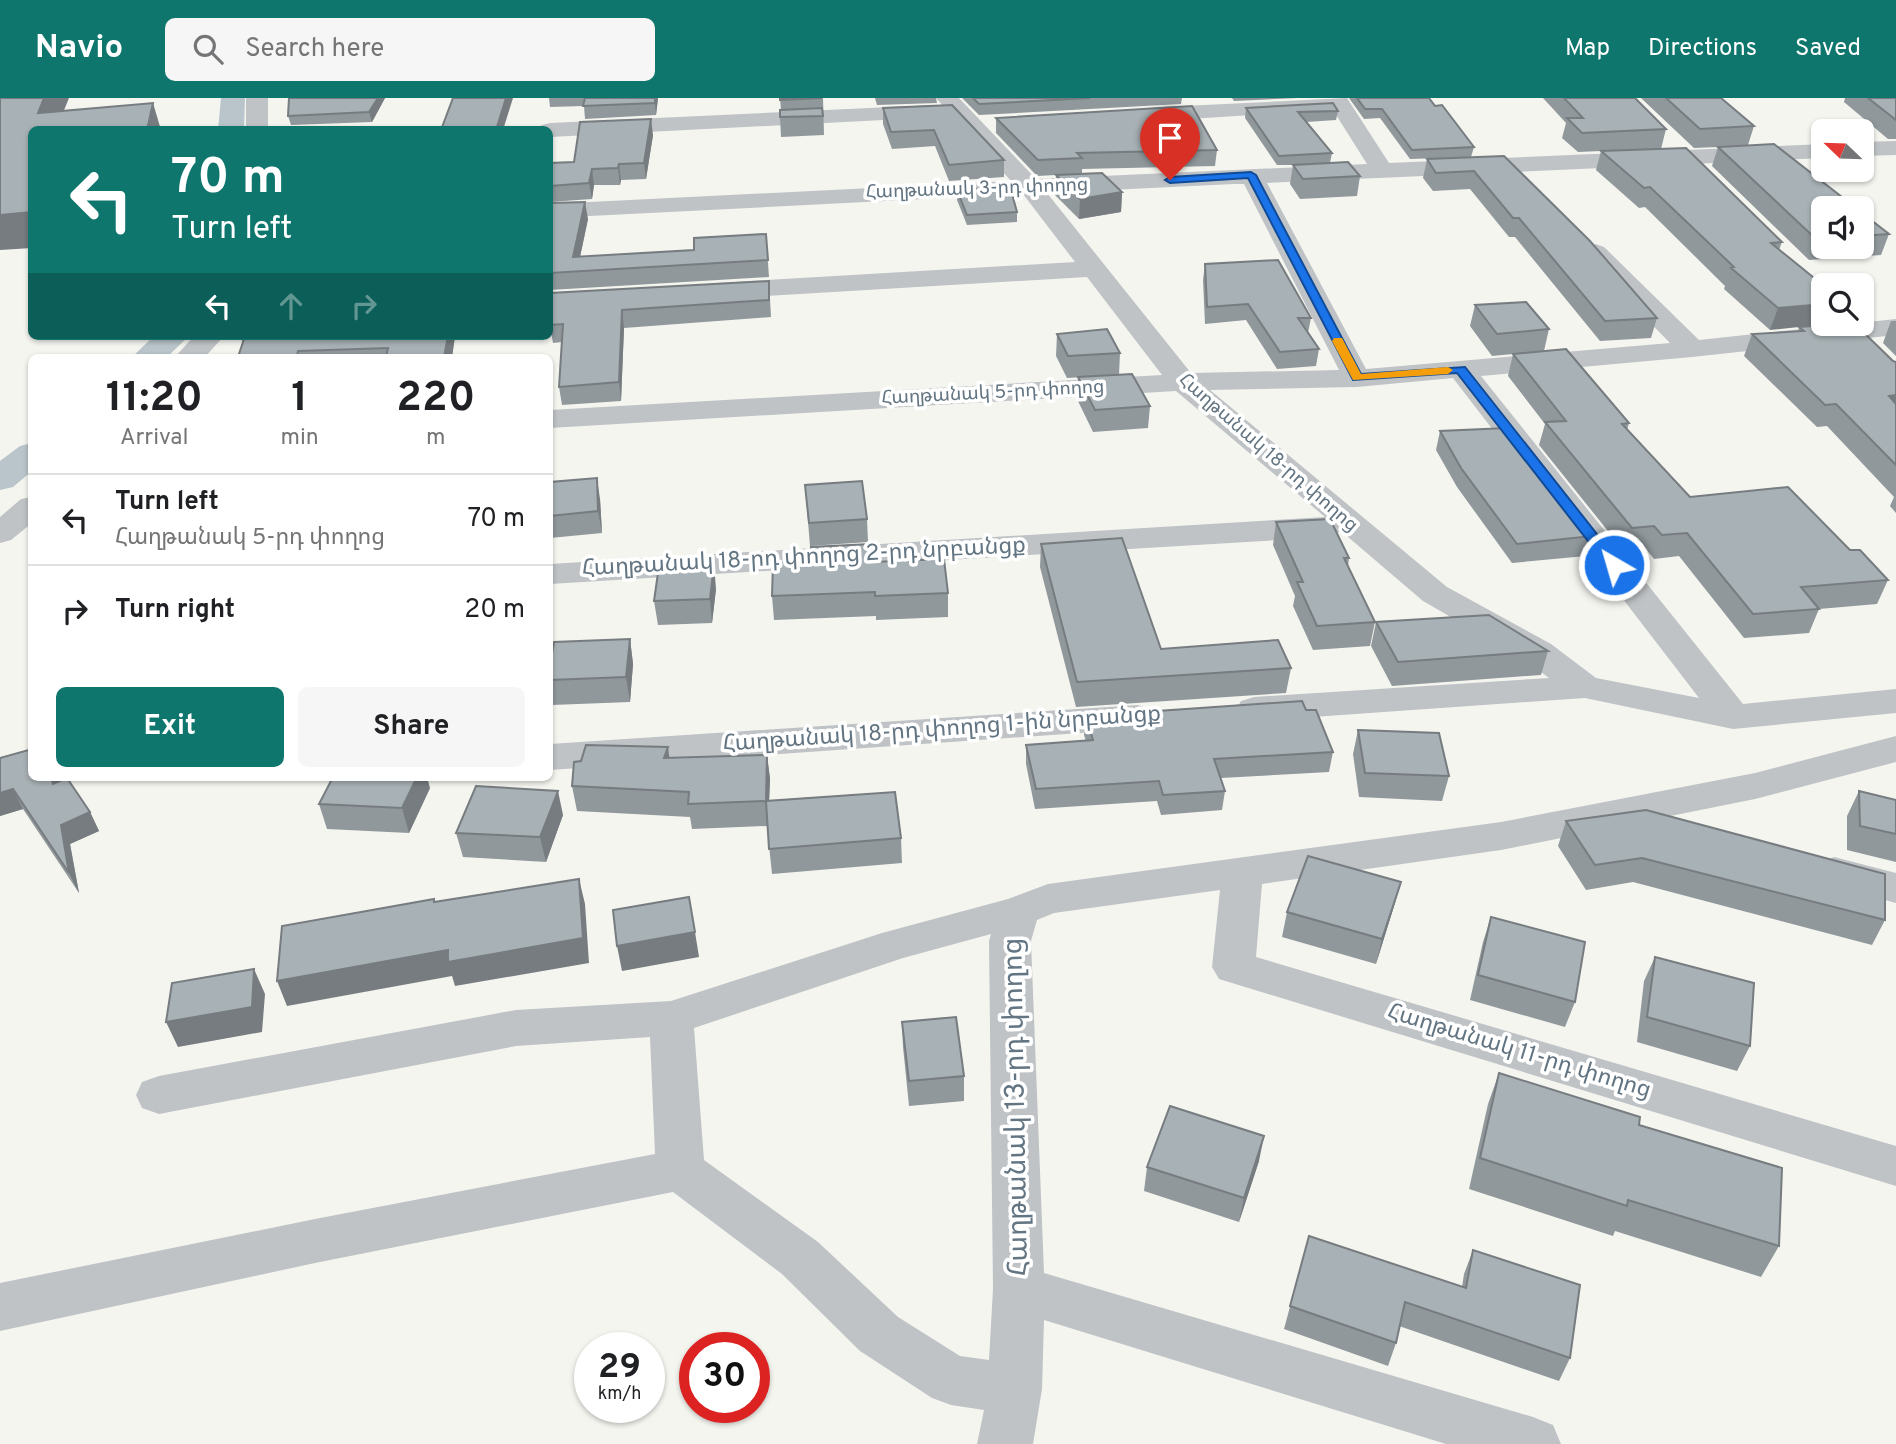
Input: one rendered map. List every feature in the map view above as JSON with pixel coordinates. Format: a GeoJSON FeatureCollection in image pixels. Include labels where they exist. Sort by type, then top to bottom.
{"type":"FeatureCollection","features":[{"type":"Feature","properties":{"kind":"street"},"geometry":{"type":"LineString","coordinates":[[257,98],[257,126]]}},
{"type":"Feature","properties":{"kind":"street"},"geometry":{"type":"LineString","coordinates":[[1122,116],[1337,101],[1383,171]]}},
{"type":"Feature","properties":{"kind":"street"},"geometry":{"type":"LineString","coordinates":[[553,130],[969,114]]}},
{"type":"Feature","properties":{"kind":"street","name":"Հաղթանակ 18-րդ փողոց"},"geometry":{"type":"LineString","coordinates":[[969,114],[1183,382],[1435,594],[1538,652],[1585,687]]}},
{"type":"Feature","properties":{"kind":"street"},"geometry":{"type":"LineString","coordinates":[[1660,132],[1705,177]]}},
{"type":"Feature","properties":{"kind":"street"},"geometry":{"type":"LineString","coordinates":[[1874,149],[1896,148]]}},
{"type":"Feature","properties":{"kind":"street","name":"Հաղթանակ 3-րդ փողոց"},"geometry":{"type":"LineString","coordinates":[[553,211],[1028,185],[1116,184],[1251,175],[1811,152]]}},
{"type":"Feature","properties":{"kind":"street"},"geometry":{"type":"LineString","coordinates":[[1507,164],[1527,184]]}},
{"type":"Feature","properties":{"kind":"street"},"geometry":{"type":"LineString","coordinates":[[1251,175],[1357,378]]}},
{"type":"Feature","properties":{"kind":"street"},"geometry":{"type":"LineString","coordinates":[[1575,232],[1692,349]]}},
{"type":"Feature","properties":{"kind":"street"},"geometry":{"type":"LineString","coordinates":[[689,292],[1092,269]]}},
{"type":"Feature","properties":{"kind":"street","name":"Հաղթանակ 5-րդ փողոց"},"geometry":{"type":"LineString","coordinates":[[1874,327],[1896,327]]}},
{"type":"Feature","properties":{"kind":"street","name":"Հաղթանակ 5-րդ փողոց"},"geometry":{"type":"LineString","coordinates":[[553,419],[1183,382],[1357,378],[1692,349],[1811,333]]}},
{"type":"Feature","properties":{"kind":"street"},"geometry":{"type":"LineString","coordinates":[[1856,336],[1878,358]]}},
{"type":"Feature","properties":{"kind":"street"},"geometry":{"type":"LineString","coordinates":[[192,354],[206,340]]}},
{"type":"Feature","properties":{"kind":"street"},"geometry":{"type":"LineString","coordinates":[[1461,369],[1733,717]]}},
{"type":"Feature","properties":{"kind":"street"},"geometry":{"type":"LineString","coordinates":[[0,533],[28,509]]}},
{"type":"Feature","properties":{"kind":"street","name":"Հաղթանակ 18-րդ փողոց 2-րդ նրբանցք"},"geometry":{"type":"LineString","coordinates":[[553,574],[1351,526]]}},
{"type":"Feature","properties":{"kind":"street"},"geometry":{"type":"LineString","coordinates":[[1226,711],[1585,687],[1733,717],[1896,701]]}},
{"type":"Feature","properties":{"kind":"street","name":"Հաղթանակ 18-րդ փողոց 1-ին նրբանցք"},"geometry":{"type":"LineString","coordinates":[[553,757],[1171,715]]}},
{"type":"Feature","properties":{"kind":"street","name":"Հաղթանակ 13-րդ փողոց"},"geometry":{"type":"LineString","coordinates":[[1533,1444],[1019,1289],[1010,941],[1019,911],[1048,899],[1500,836],[1755,786],[1895,750]]}},
{"type":"Feature","properties":{"kind":"street"},"geometry":{"type":"LineString","coordinates":[[1628,810],[1662,826],[1702,836]]}},
{"type":"Feature","properties":{"kind":"street"},"geometry":{"type":"LineString","coordinates":[[1794,861],[1896,888]]}},
{"type":"Feature","properties":{"kind":"street","name":"Հաղթանակ 11-րդ փողոց"},"geometry":{"type":"LineString","coordinates":[[1242,871],[1234,967],[1896,1166]]}},
{"type":"Feature","properties":{"kind":"street"},"geometry":{"type":"LineString","coordinates":[[159,1095],[516,1028],[671,1018],[897,944],[1019,911]]}},
{"type":"Feature","properties":{"kind":"street"},"geometry":{"type":"LineString","coordinates":[[671,1018],[680,1170]]}},
{"type":"Feature","properties":{"kind":"street"},"geometry":{"type":"LineString","coordinates":[[0,1307],[315,1241],[680,1170],[800,1258],[878,1334],[951,1380],[1015,1389]]}},
{"type":"Feature","properties":{"kind":"street"},"geometry":{"type":"LineString","coordinates":[[1005,1444],[1015,1389],[1019,1289]]}},
{"type":"Feature","properties":{"kind":"building"},"geometry":{"type":"Polygon","coordinates":[[[0,98],[44,98],[38,113],[153,103],[148,126],[28,126],[28,212],[0,215],[0,98]]]}},
{"type":"Feature","properties":{"kind":"building"},"geometry":{"type":"Polygon","coordinates":[[[289,98],[378,98],[369,112],[288,116],[289,98]]]}},
{"type":"Feature","properties":{"kind":"building"},"geometry":{"type":"Polygon","coordinates":[[[453,98],[506,98],[497,126],[442,126],[453,98]]]}},
{"type":"Feature","properties":{"kind":"building"},"geometry":{"type":"Polygon","coordinates":[[[585,98],[655,98],[655,103],[583,106],[585,98]]]}},
{"type":"Feature","properties":{"kind":"building"},"geometry":{"type":"Polygon","coordinates":[[[780,98],[822,98],[780,100],[780,98]]]}},
{"type":"Feature","properties":{"kind":"building"},"geometry":{"type":"Polygon","coordinates":[[[973,98],[1090,98],[979,104],[973,98]]]}},
{"type":"Feature","properties":{"kind":"building"},"geometry":{"type":"Polygon","coordinates":[[[1357,98],[1429,98],[1435,106],[1442,105],[1474,147],[1412,150],[1382,109],[1365,109],[1357,98]]]}},
{"type":"Feature","properties":{"kind":"building"},"geometry":{"type":"Polygon","coordinates":[[[1564,98],[1635,98],[1666,129],[1582,133],[1567,118],[1583,118],[1564,98]]]}},
{"type":"Feature","properties":{"kind":"building"},"geometry":{"type":"Polygon","coordinates":[[[1666,98],[1721,98],[1754,126],[1700,129],[1666,98]]]}},
{"type":"Feature","properties":{"kind":"building"},"geometry":{"type":"Polygon","coordinates":[[[1868,98],[1896,98],[1896,120],[1868,98]]]}},
{"type":"Feature","properties":{"kind":"building"},"geometry":{"type":"Polygon","coordinates":[[[1333,103],[1338,111],[1298,112],[1332,153],[1279,156],[1246,108],[1333,103]]]}},
{"type":"Feature","properties":{"kind":"building"},"geometry":{"type":"Polygon","coordinates":[[[952,105],[1004,160],[949,165],[934,130],[891,132],[883,108],[952,105]]]}},
{"type":"Feature","properties":{"kind":"building"},"geometry":{"type":"Polygon","coordinates":[[[1192,106],[1217,150],[1077,153],[1082,158],[1038,160],[996,118],[1192,106]]]}},
{"type":"Feature","properties":{"kind":"building"},"geometry":{"type":"Polygon","coordinates":[[[822,108],[823,116],[780,117],[780,110],[822,108]]]}},
{"type":"Feature","properties":{"kind":"building"},"geometry":{"type":"Polygon","coordinates":[[[651,119],[644,163],[592,169],[589,183],[553,186],[553,163],[574,162],[580,122],[651,119]]]}},
{"type":"Feature","properties":{"kind":"building"},"geometry":{"type":"Polygon","coordinates":[[[1774,144],[1811,173],[1811,182],[1823,182],[1841,196],[1811,196],[1811,234],[1718,147],[1774,144]]]}},
{"type":"Feature","properties":{"kind":"building"},"geometry":{"type":"Polygon","coordinates":[[[1686,148],[1782,242],[1771,243],[1811,275],[1811,305],[1778,308],[1731,268],[1734,267],[1650,187],[1644,188],[1601,151],[1686,148]]]}},
{"type":"Feature","properties":{"kind":"building"},"geometry":{"type":"Polygon","coordinates":[[[1504,156],[1590,241],[1657,318],[1605,321],[1519,218],[1513,218],[1474,171],[1436,173],[1427,159],[1504,156]]]}},
{"type":"Feature","properties":{"kind":"building"},"geometry":{"type":"Polygon","coordinates":[[[1348,162],[1360,176],[1303,179],[1293,165],[1348,162]]]}},
{"type":"Feature","properties":{"kind":"building"},"geometry":{"type":"Polygon","coordinates":[[[1102,173],[1122,192],[1080,199],[1056,175],[1102,173]]]}},
{"type":"Feature","properties":{"kind":"building"},"geometry":{"type":"Polygon","coordinates":[[[1010,187],[1017,212],[967,215],[957,190],[1010,187]]]}},
{"type":"Feature","properties":{"kind":"building"},"geometry":{"type":"Polygon","coordinates":[[[585,202],[573,257],[694,250],[694,238],[766,234],[768,260],[553,273],[553,203],[585,202]]]}},
{"type":"Feature","properties":{"kind":"building"},"geometry":{"type":"Polygon","coordinates":[[[1874,222],[1889,234],[1874,235],[1874,222]]]}},
{"type":"Feature","properties":{"kind":"building"},"geometry":{"type":"Polygon","coordinates":[[[1278,260],[1311,318],[1298,318],[1319,349],[1280,352],[1248,304],[1207,307],[1205,264],[1278,260]]]}},
{"type":"Feature","properties":{"kind":"building"},"geometry":{"type":"Polygon","coordinates":[[[769,281],[769,300],[622,310],[619,382],[559,387],[563,324],[553,325],[553,293],[769,281]]]}},
{"type":"Feature","properties":{"kind":"building"},"geometry":{"type":"Polygon","coordinates":[[[1526,302],[1549,329],[1497,334],[1475,305],[1526,302]]]}},
{"type":"Feature","properties":{"kind":"building"},"geometry":{"type":"Polygon","coordinates":[[[1811,326],[1811,336],[1867,336],[1896,362],[1896,395],[1889,396],[1896,404],[1896,465],[1836,404],[1825,405],[1752,334],[1804,331],[1799,327],[1811,326]]]}},
{"type":"Feature","properties":{"kind":"building"},"geometry":{"type":"Polygon","coordinates":[[[1107,329],[1120,353],[1068,356],[1057,334],[1107,329]]]}},
{"type":"Feature","properties":{"kind":"building"},"geometry":{"type":"Polygon","coordinates":[[[244,340],[447,340],[445,354],[387,354],[388,348],[298,351],[298,354],[239,354],[244,340]]]}},
{"type":"Feature","properties":{"kind":"building"},"geometry":{"type":"Polygon","coordinates":[[[1566,349],[1629,423],[1622,424],[1690,497],[1788,487],[1850,550],[1860,550],[1888,580],[1801,587],[1819,609],[1753,614],[1687,533],[1662,535],[1654,526],[1632,528],[1545,422],[1566,421],[1513,354],[1566,349]]]}},
{"type":"Feature","properties":{"kind":"building"},"geometry":{"type":"Polygon","coordinates":[[[1132,374],[1150,406],[1095,410],[1078,377],[1132,374]]]}},
{"type":"Feature","properties":{"kind":"building"},"geometry":{"type":"Polygon","coordinates":[[[1507,428],[1592,536],[1517,544],[1461,468],[1440,431],[1507,428]]]}},
{"type":"Feature","properties":{"kind":"building"},"geometry":{"type":"Polygon","coordinates":[[[597,478],[598,511],[553,516],[553,482],[597,478]]]}},
{"type":"Feature","properties":{"kind":"building"},"geometry":{"type":"Polygon","coordinates":[[[862,481],[867,519],[809,523],[805,485],[862,481]]]}},
{"type":"Feature","properties":{"kind":"building"},"geometry":{"type":"Polygon","coordinates":[[[1330,519],[1349,558],[1344,558],[1375,622],[1317,626],[1297,582],[1303,582],[1276,522],[1330,519]]]}},
{"type":"Feature","properties":{"kind":"building"},"geometry":{"type":"Polygon","coordinates":[[[1122,538],[1161,649],[1278,640],[1291,668],[1077,682],[1041,544],[1122,538]]]}},
{"type":"Feature","properties":{"kind":"building"},"geometry":{"type":"Polygon","coordinates":[[[870,544],[873,562],[944,559],[948,593],[875,596],[875,592],[772,596],[773,563],[813,561],[811,547],[870,544]]]}},
{"type":"Feature","properties":{"kind":"building"},"geometry":{"type":"Polygon","coordinates":[[[714,565],[710,599],[654,601],[659,566],[714,565]]]}},
{"type":"Feature","properties":{"kind":"building"},"geometry":{"type":"Polygon","coordinates":[[[1489,615],[1548,651],[1398,662],[1376,622],[1489,615]]]}},
{"type":"Feature","properties":{"kind":"building"},"geometry":{"type":"Polygon","coordinates":[[[630,639],[626,677],[553,680],[554,642],[630,639]]]}},
{"type":"Feature","properties":{"kind":"building"},"geometry":{"type":"Polygon","coordinates":[[[1302,701],[1306,710],[1316,710],[1333,752],[1214,759],[1225,791],[1163,795],[1159,781],[1036,789],[1026,745],[1093,740],[1086,716],[1302,701]]]}},
{"type":"Feature","properties":{"kind":"building"},"geometry":{"type":"Polygon","coordinates":[[[1358,730],[1439,733],[1449,776],[1365,773],[1358,730]]]}},
{"type":"Feature","properties":{"kind":"building"},"geometry":{"type":"Polygon","coordinates":[[[586,745],[668,747],[664,758],[767,755],[766,801],[688,804],[689,792],[572,786],[574,762],[581,761],[586,745]]]}},
{"type":"Feature","properties":{"kind":"building"},"geometry":{"type":"Polygon","coordinates":[[[28,750],[28,781],[52,781],[53,784],[69,781],[90,812],[61,825],[69,873],[13,789],[0,793],[0,758],[28,750]]]}},
{"type":"Feature","properties":{"kind":"building"},"geometry":{"type":"Polygon","coordinates":[[[331,781],[415,781],[402,808],[319,804],[331,781]]]}},
{"type":"Feature","properties":{"kind":"building"},"geometry":{"type":"Polygon","coordinates":[[[476,786],[558,791],[540,837],[456,833],[476,786]]]}},
{"type":"Feature","properties":{"kind":"building"},"geometry":{"type":"Polygon","coordinates":[[[1859,791],[1896,800],[1896,834],[1860,826],[1859,791]]]}},
{"type":"Feature","properties":{"kind":"building"},"geometry":{"type":"Polygon","coordinates":[[[895,792],[901,838],[769,849],[766,801],[895,792]]]}},
{"type":"Feature","properties":{"kind":"building"},"geometry":{"type":"Polygon","coordinates":[[[1646,810],[1885,874],[1885,920],[1642,858],[1595,865],[1566,821],[1646,810]]]}},
{"type":"Feature","properties":{"kind":"building"},"geometry":{"type":"Polygon","coordinates":[[[1308,856],[1401,882],[1382,939],[1287,912],[1308,856]]]}},
{"type":"Feature","properties":{"kind":"building"},"geometry":{"type":"Polygon","coordinates":[[[579,879],[583,938],[448,962],[448,950],[277,981],[282,926],[434,899],[434,902],[579,879]]]}},
{"type":"Feature","properties":{"kind":"building"},"geometry":{"type":"Polygon","coordinates":[[[689,897],[695,932],[617,946],[613,910],[689,897]]]}},
{"type":"Feature","properties":{"kind":"building"},"geometry":{"type":"Polygon","coordinates":[[[1491,917],[1585,942],[1575,1002],[1478,975],[1491,917]]]}},
{"type":"Feature","properties":{"kind":"building"},"geometry":{"type":"Polygon","coordinates":[[[1655,957],[1754,983],[1750,1046],[1647,1017],[1655,957]]]}},
{"type":"Feature","properties":{"kind":"building"},"geometry":{"type":"Polygon","coordinates":[[[254,969],[252,1007],[166,1022],[172,983],[254,969]]]}},
{"type":"Feature","properties":{"kind":"building"},"geometry":{"type":"Polygon","coordinates":[[[956,1017],[964,1076],[909,1081],[902,1022],[956,1017]]]}},
{"type":"Feature","properties":{"kind":"building"},"geometry":{"type":"Polygon","coordinates":[[[1499,1073],[1640,1117],[1639,1125],[1782,1168],[1779,1246],[1628,1200],[1627,1206],[1480,1158],[1499,1073]]]}},
{"type":"Feature","properties":{"kind":"building"},"geometry":{"type":"Polygon","coordinates":[[[1170,1106],[1264,1136],[1244,1198],[1147,1167],[1170,1106]]]}},
{"type":"Feature","properties":{"kind":"building"},"geometry":{"type":"Polygon","coordinates":[[[1309,1236],[1466,1288],[1473,1250],[1580,1285],[1570,1358],[1405,1302],[1396,1343],[1290,1306],[1309,1236]]]}},
{"type":"Feature","properties":{"kind":"waterway"},"geometry":{"type":"LineString","coordinates":[[231,126],[233,98]]}},
{"type":"Feature","properties":{"kind":"waterway"},"geometry":{"type":"LineString","coordinates":[[152,354],[168,340]]}},
{"type":"Feature","properties":{"kind":"waterway"},"geometry":{"type":"LineString","coordinates":[[0,479],[28,456]]}},
{"type":"Feature","properties":{"kind":"slow traffic"},"geometry":{"type":"LineString","coordinates":[[1338,341],[1357,378],[1448,370]]}},
{"type":"Feature","properties":{"kind":"route"},"geometry":{"type":"LineString","coordinates":[[1170,180],[1251,175],[1357,378],[1461,369],[1614,565]]}}]}
